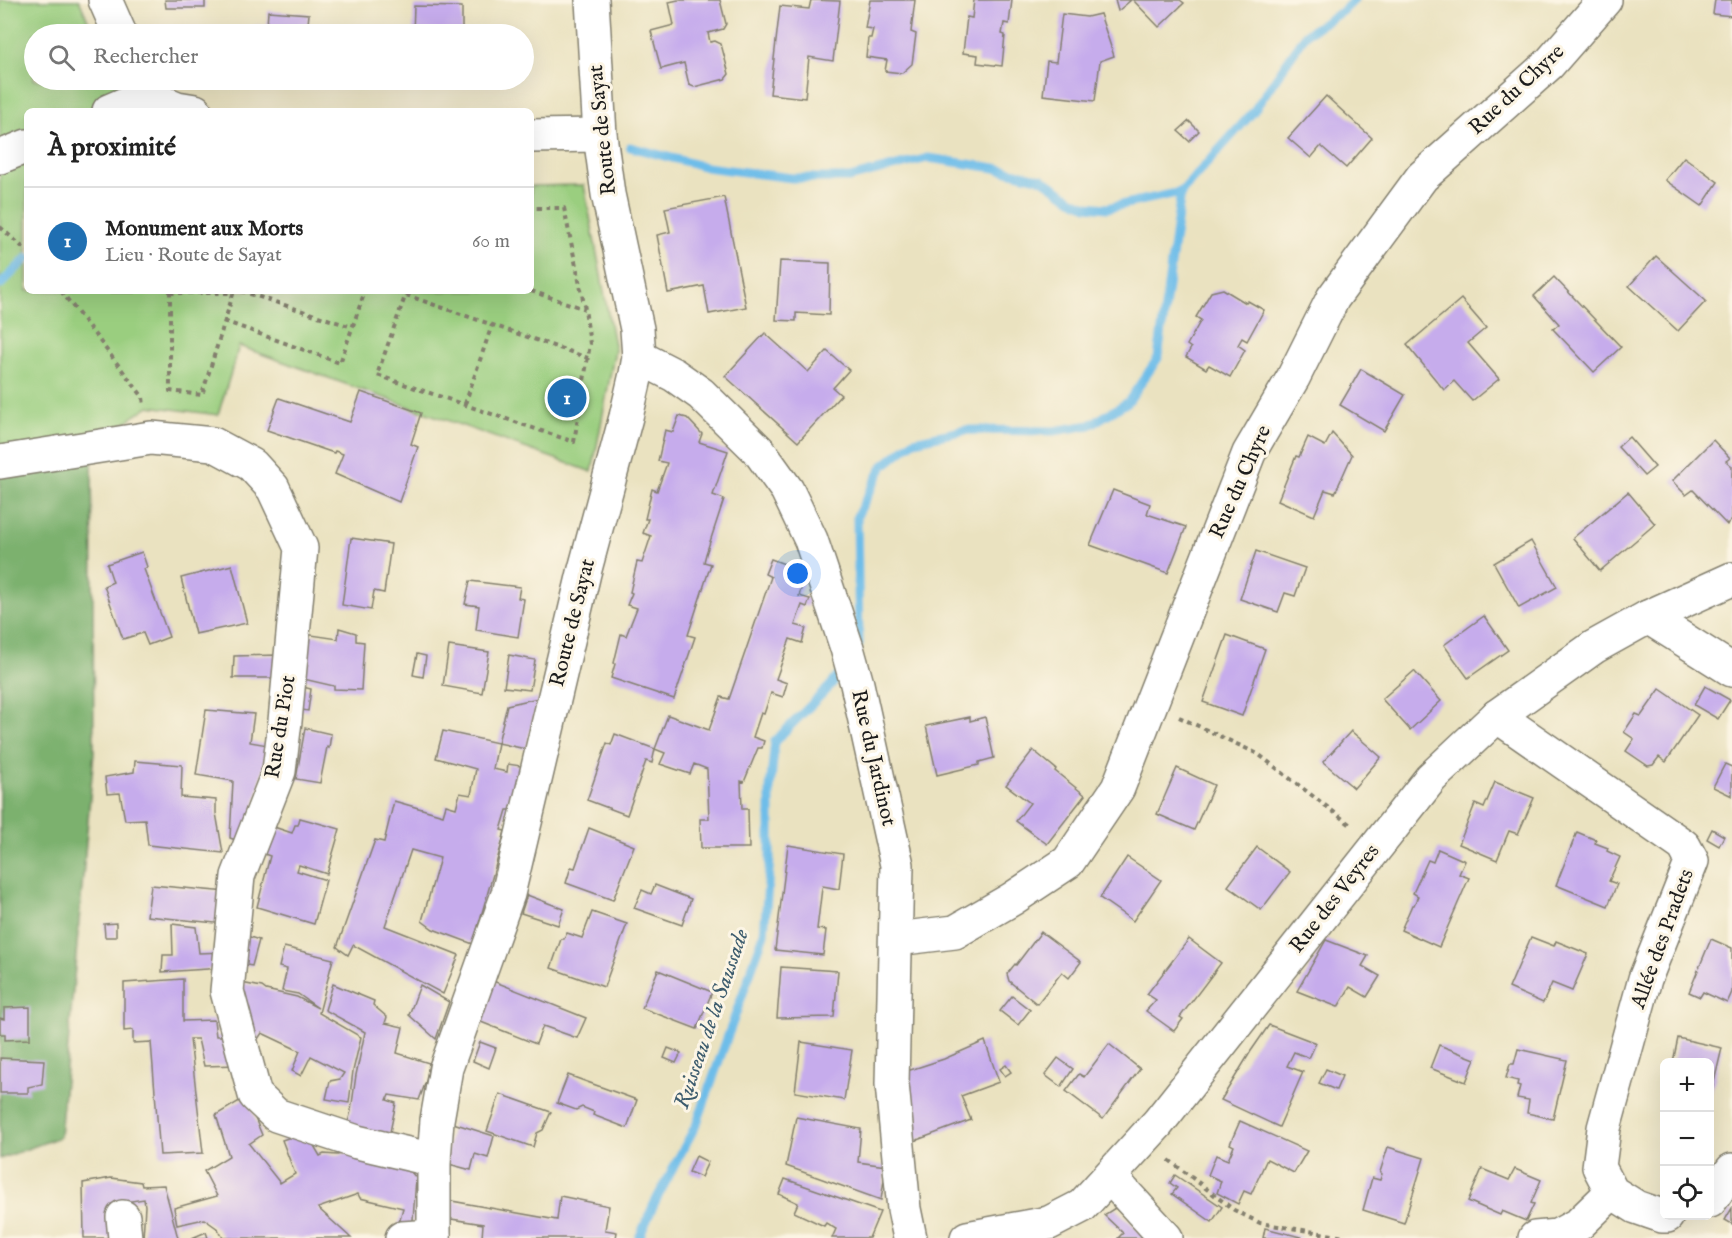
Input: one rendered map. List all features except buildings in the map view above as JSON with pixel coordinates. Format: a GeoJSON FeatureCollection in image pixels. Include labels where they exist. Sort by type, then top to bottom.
{"type":"FeatureCollection","features":[{"type":"Feature","properties":{"kind":"street"},"geometry":{"type":"LineString","coordinates":[[105,0],[116,24]]}},
{"type":"Feature","properties":{"kind":"street","name":"Route de Sayat"},"geometry":{"type":"LineString","coordinates":[[434,1237],[434,1160],[437,1120],[446,1068],[508,894],[584,573],[626,417],[639,357],[637,329],[608,194],[600,135],[592,0]]}},
{"type":"Feature","properties":{"kind":"street","name":"Rue du Chyre"},"geometry":{"type":"LineString","coordinates":[[896,939],[955,932],[1012,899],[1068,862],[1118,788],[1249,453],[1293,378],[1333,298],[1422,177],[1549,64],[1605,0]]}},
{"type":"Feature","properties":{"kind":"street"},"geometry":{"type":"LineString","coordinates":[[113,108],[139,90]]}},
{"type":"Feature","properties":{"kind":"street"},"geometry":{"type":"LineString","coordinates":[[148,90],[177,108]]}},
{"type":"Feature","properties":{"kind":"street"},"geometry":{"type":"LineString","coordinates":[[534,136],[600,135]]}},
{"type":"Feature","properties":{"kind":"street"},"geometry":{"type":"LineString","coordinates":[[0,157],[24,147]]}},
{"type":"Feature","properties":{"kind":"street","name":"Rue du Jardinot"},"geometry":{"type":"LineString","coordinates":[[639,357],[674,375],[701,394],[759,451],[788,490],[811,540],[847,648],[897,865],[892,1084],[904,1209],[910,1238]]}},
{"type":"Feature","properties":{"kind":"street","name":"Rue du Piot"},"geometry":{"type":"LineString","coordinates":[[0,462],[89,446],[151,438],[213,444],[252,465],[273,488],[301,548],[279,771],[237,876],[227,991],[255,1095],[276,1115],[357,1142],[434,1160]]}},
{"type":"Feature","properties":{"kind":"street","name":"Rue des Veyres"},"geometry":{"type":"LineString","coordinates":[[967,1238],[1057,1230],[1110,1177],[1158,1123],[1431,778],[1497,716],[1594,647],[1648,616],[1732,579]]}},
{"type":"Feature","properties":{"kind":"street"},"geometry":{"type":"LineString","coordinates":[[1648,616],[1732,669]]}},
{"type":"Feature","properties":{"kind":"street","name":"Allée des Pradets"},"geometry":{"type":"LineString","coordinates":[[1497,716],[1684,846],[1692,861],[1645,979],[1604,1128],[1599,1167],[1612,1192]]}},
{"type":"Feature","properties":{"kind":"street"},"geometry":{"type":"LineString","coordinates":[[1714,1195],[1732,1170]]}},
{"type":"Feature","properties":{"kind":"street"},"geometry":{"type":"LineString","coordinates":[[1110,1177],[1166,1238]]}},
{"type":"Feature","properties":{"kind":"street"},"geometry":{"type":"LineString","coordinates":[[1535,1238],[1557,1236],[1579,1224],[1612,1192],[1635,1207],[1660,1215]]}},
{"type":"Feature","properties":{"kind":"street"},"geometry":{"type":"LineString","coordinates":[[402,1238],[434,1237]]}},
{"type":"Feature","properties":{"kind":"path"},"geometry":{"type":"LineString","coordinates":[[406,294],[377,375],[574,441],[590,344],[585,309],[564,208],[534,208]]}},
{"type":"Feature","properties":{"kind":"path"},"geometry":{"type":"LineString","coordinates":[[0,227],[24,248]]}},
{"type":"Feature","properties":{"kind":"path"},"geometry":{"type":"LineString","coordinates":[[534,292],[585,309]]}},
{"type":"Feature","properties":{"kind":"path"},"geometry":{"type":"LineString","coordinates":[[63,294],[143,397]]}},
{"type":"Feature","properties":{"kind":"path"},"geometry":{"type":"LineString","coordinates":[[170,294],[170,391],[202,394],[233,294]]}},
{"type":"Feature","properties":{"kind":"path"},"geometry":{"type":"LineString","coordinates":[[250,294],[352,327]]}},
{"type":"Feature","properties":{"kind":"path"},"geometry":{"type":"LineString","coordinates":[[224,321],[340,363],[363,294]]}},
{"type":"Feature","properties":{"kind":"path"},"geometry":{"type":"LineString","coordinates":[[409,294],[588,358]]}},
{"type":"Feature","properties":{"kind":"path"},"geometry":{"type":"LineString","coordinates":[[465,404],[492,325]]}},
{"type":"Feature","properties":{"kind":"path"},"geometry":{"type":"LineString","coordinates":[[1151,704],[1258,754],[1377,846]]}},
{"type":"Feature","properties":{"kind":"path"},"geometry":{"type":"LineString","coordinates":[[1143,1140],[1234,1210],[1260,1223],[1351,1238]]}},
{"type":"Feature","properties":{"kind":"green space"},"geometry":{"type":"Polygon","coordinates":[[[0,0],[79,0],[90,24],[24,24],[24,90],[136,90],[144,108],[24,108],[24,294],[534,294],[534,186],[584,185],[615,350],[592,472],[239,346],[218,415],[149,406],[107,435],[0,451],[0,0]]]}},
{"type":"Feature","properties":{"kind":"green space"},"geometry":{"type":"Polygon","coordinates":[[[92,445],[94,752],[60,1137],[0,1159],[0,464],[92,445]]]}},
{"type":"Feature","properties":{"kind":"waterway","name":"Ruisseau de la Saussade"},"geometry":{"type":"LineString","coordinates":[[859,644],[857,516],[883,466],[914,441],[966,430],[1054,431],[1090,425],[1128,402],[1158,358],[1181,192],[1253,112],[1306,34],[1344,10],[1354,0]]}},
{"type":"Feature","properties":{"kind":"waterway"},"geometry":{"type":"LineString","coordinates":[[630,147],[706,167],[792,178],[849,178],[928,158],[995,168],[1042,179],[1071,199],[1087,206],[1107,208],[1181,192]]}},
{"type":"Feature","properties":{"kind":"waterway"},"geometry":{"type":"LineString","coordinates":[[0,285],[24,261]]}},
{"type":"Feature","properties":{"kind":"waterway","name":"Ruisseau de la Saussade"},"geometry":{"type":"LineString","coordinates":[[639,1238],[654,1204],[697,1123],[764,934],[770,858],[770,789],[775,741],[845,668]]}},
{"type":"Feature","properties":{"kind":"place","name":"Monument aux Morts"},"geometry":{"type":"Point","coordinates":[567,398]}}]}
